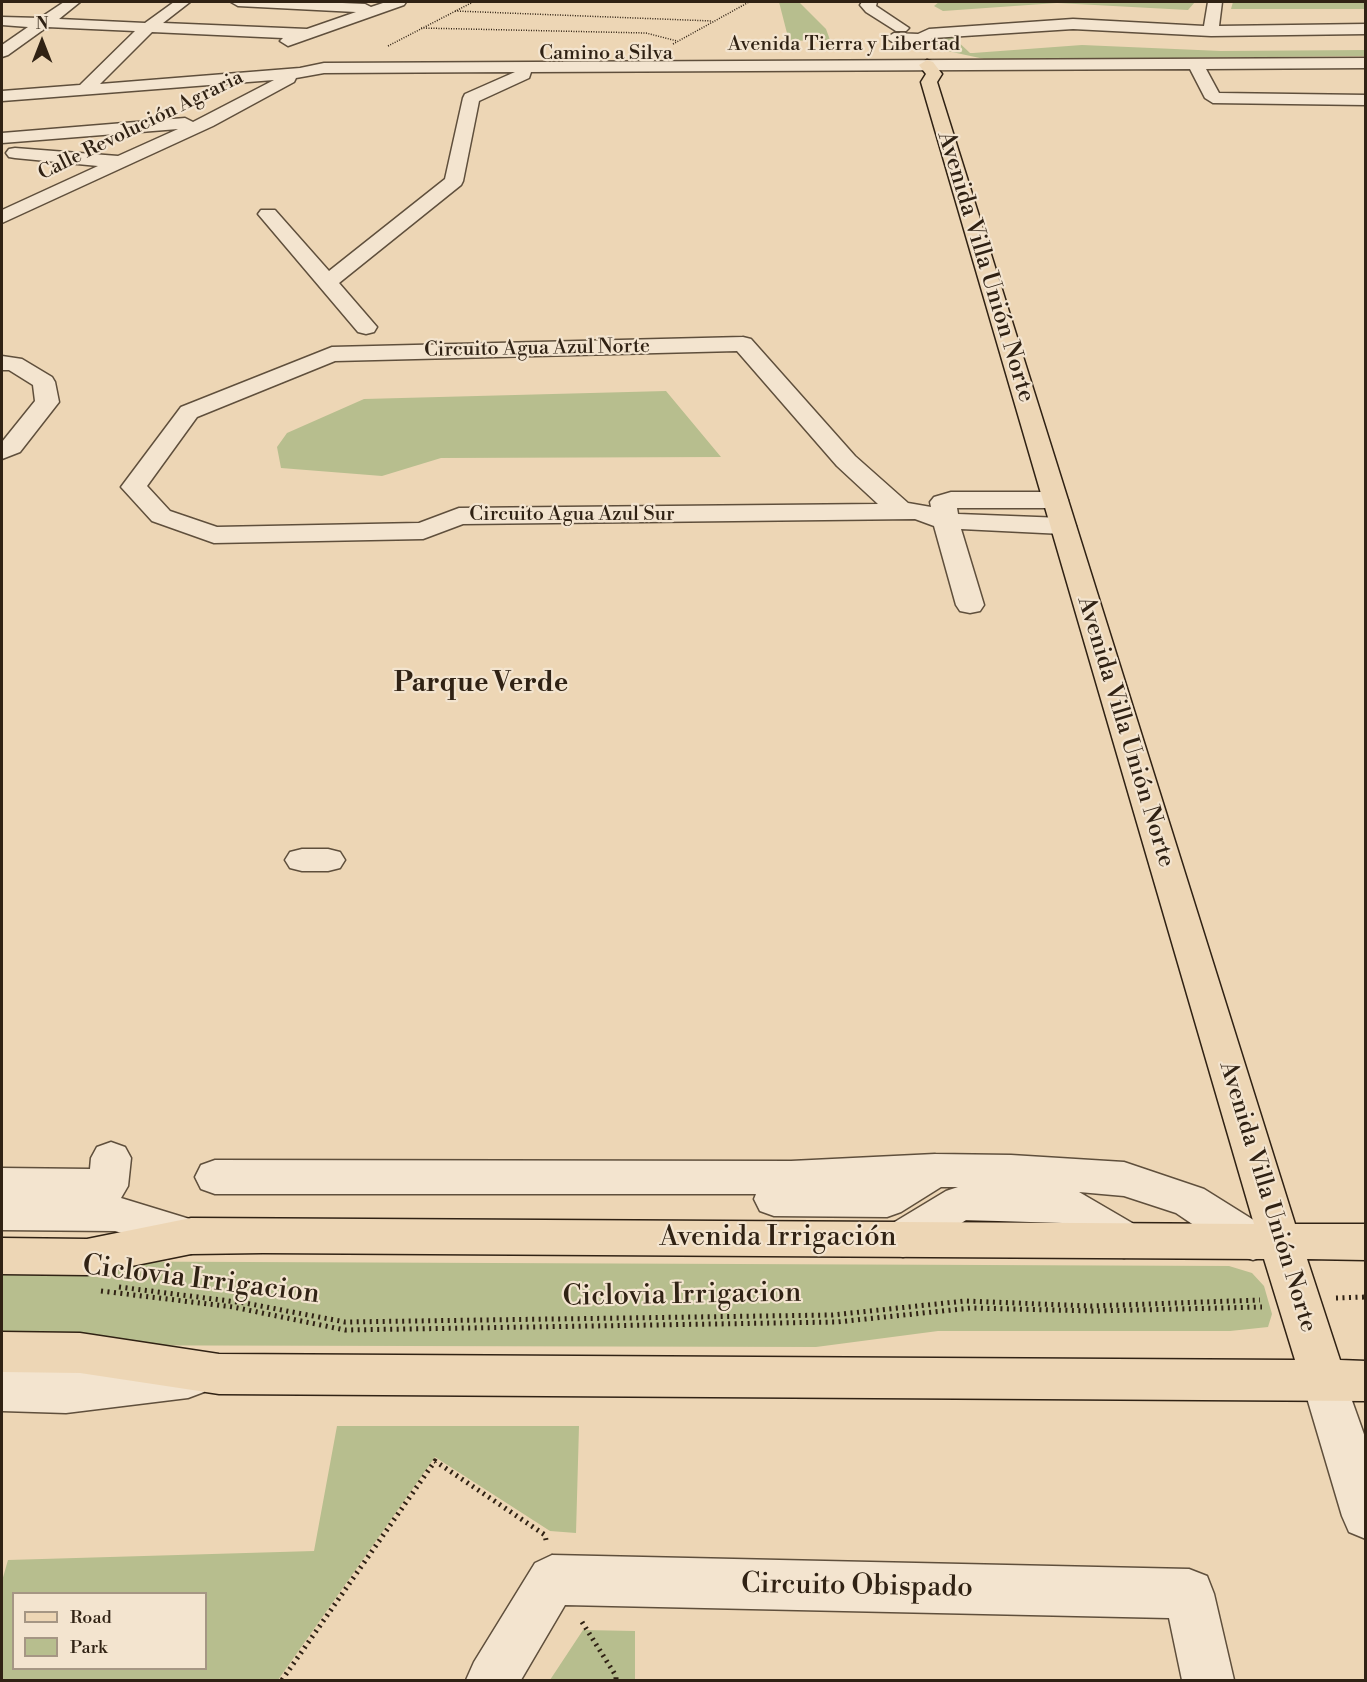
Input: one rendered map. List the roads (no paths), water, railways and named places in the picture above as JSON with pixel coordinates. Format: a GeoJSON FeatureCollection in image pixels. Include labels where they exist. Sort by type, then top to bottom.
{"type":"FeatureCollection","features":[{"type":"Feature","properties":{"kind":"main road","name":"Avenida Villa Unión Norte"},"geometry":{"type":"LineString","coordinates":[[921,72],[1059,513],[1267,1242],[1345,1381]]}},
{"type":"Feature","properties":{"kind":"main road","name":"Avenida Irrigación"},"geometry":{"type":"LineString","coordinates":[[2,1256],[87,1257],[191,1236],[1365,1242]]}},
{"type":"Feature","properties":{"kind":"main road"},"geometry":{"type":"LineString","coordinates":[[2,1352],[80,1353],[219,1374],[1345,1381]]}},
{"type":"Feature","properties":{"kind":"street"},"geometry":{"type":"LineString","coordinates":[[2,52],[73,2]]}},
{"type":"Feature","properties":{"kind":"street"},"geometry":{"type":"LineString","coordinates":[[85,89],[147,28],[183,2]]}},
{"type":"Feature","properties":{"kind":"street"},"geometry":{"type":"LineString","coordinates":[[238,2],[378,9]]}},
{"type":"Feature","properties":{"kind":"street"},"geometry":{"type":"LineString","coordinates":[[274,46],[399,2]]}},
{"type":"Feature","properties":{"kind":"street"},"geometry":{"type":"LineString","coordinates":[[870,2],[867,5],[898,33],[925,37],[1073,24],[1211,31],[1365,29]]}},
{"type":"Feature","properties":{"kind":"street"},"geometry":{"type":"LineString","coordinates":[[1211,31],[1215,2]]}},
{"type":"Feature","properties":{"kind":"street"},"geometry":{"type":"LineString","coordinates":[[2,21],[308,34]]}},
{"type":"Feature","properties":{"kind":"street"},"geometry":{"type":"LineString","coordinates":[[898,33],[894,51],[921,72]]}},
{"type":"Feature","properties":{"kind":"street"},"geometry":{"type":"LineString","coordinates":[[921,72],[921,59],[918,51],[925,37]]}},
{"type":"Feature","properties":{"kind":"street"},"geometry":{"type":"LineString","coordinates":[[172,83],[229,63]]}},
{"type":"Feature","properties":{"kind":"street","name":"Avenida Tierra y Libertad"},"geometry":{"type":"LineString","coordinates":[[921,72],[1196,64],[1365,63]]}},
{"type":"Feature","properties":{"kind":"street"},"geometry":{"type":"LineString","coordinates":[[1196,64],[1213,98],[1365,100]]}},
{"type":"Feature","properties":{"kind":"street"},"geometry":{"type":"LineString","coordinates":[[2,96],[300,73],[324,68],[348,67],[529,78],[606,70]]}},
{"type":"Feature","properties":{"kind":"street","name":"Camino a Silva"},"geometry":{"type":"LineString","coordinates":[[300,73],[323,76],[529,78],[606,70],[921,72]]}},
{"type":"Feature","properties":{"kind":"street","name":"Calle Revolución Agraria"},"geometry":{"type":"LineString","coordinates":[[6,212],[207,122],[300,73]]}},
{"type":"Feature","properties":{"kind":"street"},"geometry":{"type":"LineString","coordinates":[[328,282],[454,181],[469,105],[499,100],[529,78]]}},
{"type":"Feature","properties":{"kind":"street"},"geometry":{"type":"LineString","coordinates":[[1204,81],[1227,81]]}},
{"type":"Feature","properties":{"kind":"street"},"geometry":{"type":"LineString","coordinates":[[2,138],[207,122]]}},
{"type":"Feature","properties":{"kind":"street"},"geometry":{"type":"LineString","coordinates":[[2,152],[120,162]]}},
{"type":"Feature","properties":{"kind":"street"},"geometry":{"type":"LineString","coordinates":[[268,214],[366,327]]}},
{"type":"Feature","properties":{"kind":"street","name":"Circuito Agua Azul Norte"},"geometry":{"type":"LineString","coordinates":[[161,516],[134,488],[189,412],[332,354],[743,344],[846,461]]}},
{"type":"Feature","properties":{"kind":"street"},"geometry":{"type":"LineString","coordinates":[[2,363],[14,364],[44,382],[47,402],[11,447],[2,452]]}},
{"type":"Feature","properties":{"kind":"street"},"geometry":{"type":"LineString","coordinates":[[837,513],[846,461],[910,511]]}},
{"type":"Feature","properties":{"kind":"street","name":"Circuito Agua Azul Sur"},"geometry":{"type":"LineString","coordinates":[[161,516],[214,535],[423,531],[459,516],[910,511],[1059,513]]}},
{"type":"Feature","properties":{"kind":"street"},"geometry":{"type":"LineString","coordinates":[[945,511],[970,605]]}},
{"type":"Feature","properties":{"kind":"street"},"geometry":{"type":"LineString","coordinates":[[2,1185],[108,1186],[111,1158]]}},
{"type":"Feature","properties":{"kind":"street"},"geometry":{"type":"LineString","coordinates":[[240,1172],[887,1200],[935,1170],[1124,1179],[1191,1201],[1267,1242]]}},
{"type":"Feature","properties":{"kind":"street","name":"Avenida Irrigación"},"geometry":{"type":"LineString","coordinates":[[2,1213],[115,1214],[191,1236]]}},
{"type":"Feature","properties":{"kind":"street"},"geometry":{"type":"LineString","coordinates":[[2,1392],[66,1392],[219,1374]]}},
{"type":"Feature","properties":{"kind":"street"},"geometry":{"type":"LineString","coordinates":[[1345,1381],[1365,1516]]}},
{"type":"Feature","properties":{"kind":"street","name":"Circuito Obispado"},"geometry":{"type":"LineString","coordinates":[[492,1680],[552,1581],[1189,1594],[1208,1680]]}},
{"type":"Feature","properties":{"kind":"district","name":"Parque Verde"},"geometry":{"type":"Point","coordinates":[481,685]}}]}
